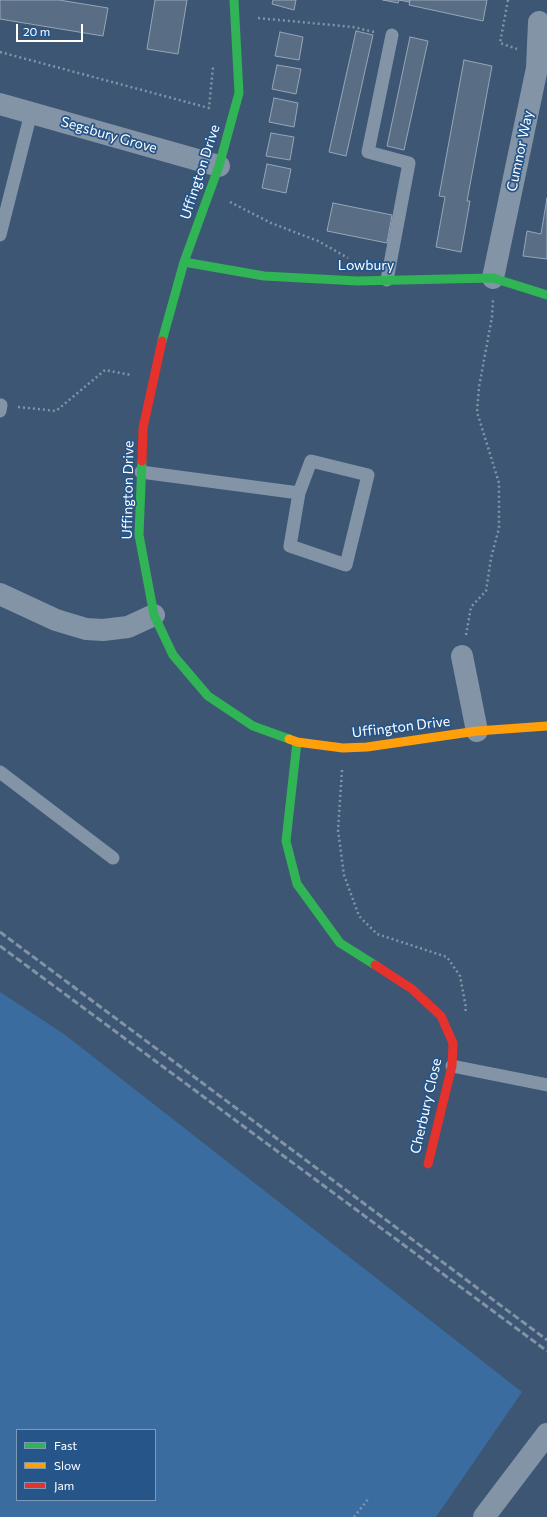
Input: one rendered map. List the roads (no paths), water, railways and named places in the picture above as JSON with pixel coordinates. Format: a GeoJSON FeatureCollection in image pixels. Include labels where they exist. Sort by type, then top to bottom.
{"type":"FeatureCollection","features":[{"type":"Feature","properties":{"kind":"street","name":"Uffington Drive"},"geometry":{"type":"LineString","coordinates":[[234,0],[239,93],[219,166],[184,262],[162,339],[143,428],[139,534],[154,615],[172,655],[208,696],[253,726],[297,742],[343,748],[367,747],[477,731],[547,726]]}},
{"type":"Feature","properties":{"kind":"street","name":"Cumnor Way"},"geometry":{"type":"LineString","coordinates":[[493,278],[537,68],[539,22]]}},
{"type":"Feature","properties":{"kind":"street","name":"Segsbury Grove"},"geometry":{"type":"LineString","coordinates":[[0,104],[219,166]]}},
{"type":"Feature","properties":{"kind":"street","name":"Lowbury"},"geometry":{"type":"LineString","coordinates":[[184,262],[264,276],[357,281],[493,278],[547,295]]}},
{"type":"Feature","properties":{"kind":"street"},"geometry":{"type":"LineString","coordinates":[[0,594],[56,620],[86,629],[103,630],[128,627],[154,615]]}},
{"type":"Feature","properties":{"kind":"street"},"geometry":{"type":"LineString","coordinates":[[462,656],[477,731]]}},
{"type":"Feature","properties":{"kind":"street","name":"Cherbury Close"},"geometry":{"type":"LineString","coordinates":[[297,742],[286,841],[297,884],[340,943],[412,989],[441,1016],[453,1043],[452,1066],[428,1164]]}},
{"type":"Feature","properties":{"kind":"street"},"geometry":{"type":"LineString","coordinates":[[484,1517],[547,1434]]}},
{"type":"Feature","properties":{"kind":"lane"},"geometry":{"type":"LineString","coordinates":[[387,280],[409,162],[368,152],[392,35]]}},
{"type":"Feature","properties":{"kind":"lane"},"geometry":{"type":"LineString","coordinates":[[0,235],[31,112]]}},
{"type":"Feature","properties":{"kind":"lane"},"geometry":{"type":"LineString","coordinates":[[311,461],[368,475],[346,565],[290,546],[299,493],[311,461]]}},
{"type":"Feature","properties":{"kind":"lane"},"geometry":{"type":"LineString","coordinates":[[141,472],[299,493]]}},
{"type":"Feature","properties":{"kind":"lane"},"geometry":{"type":"LineString","coordinates":[[0,772],[113,858]]}},
{"type":"Feature","properties":{"kind":"lane"},"geometry":{"type":"LineString","coordinates":[[452,1066],[547,1085]]}},
{"type":"Feature","properties":{"kind":"railway"},"geometry":{"type":"LineString","coordinates":[[0,932],[547,1340]]}},
{"type":"Feature","properties":{"kind":"railway"},"geometry":{"type":"LineString","coordinates":[[0,946],[547,1351]]}}]}
